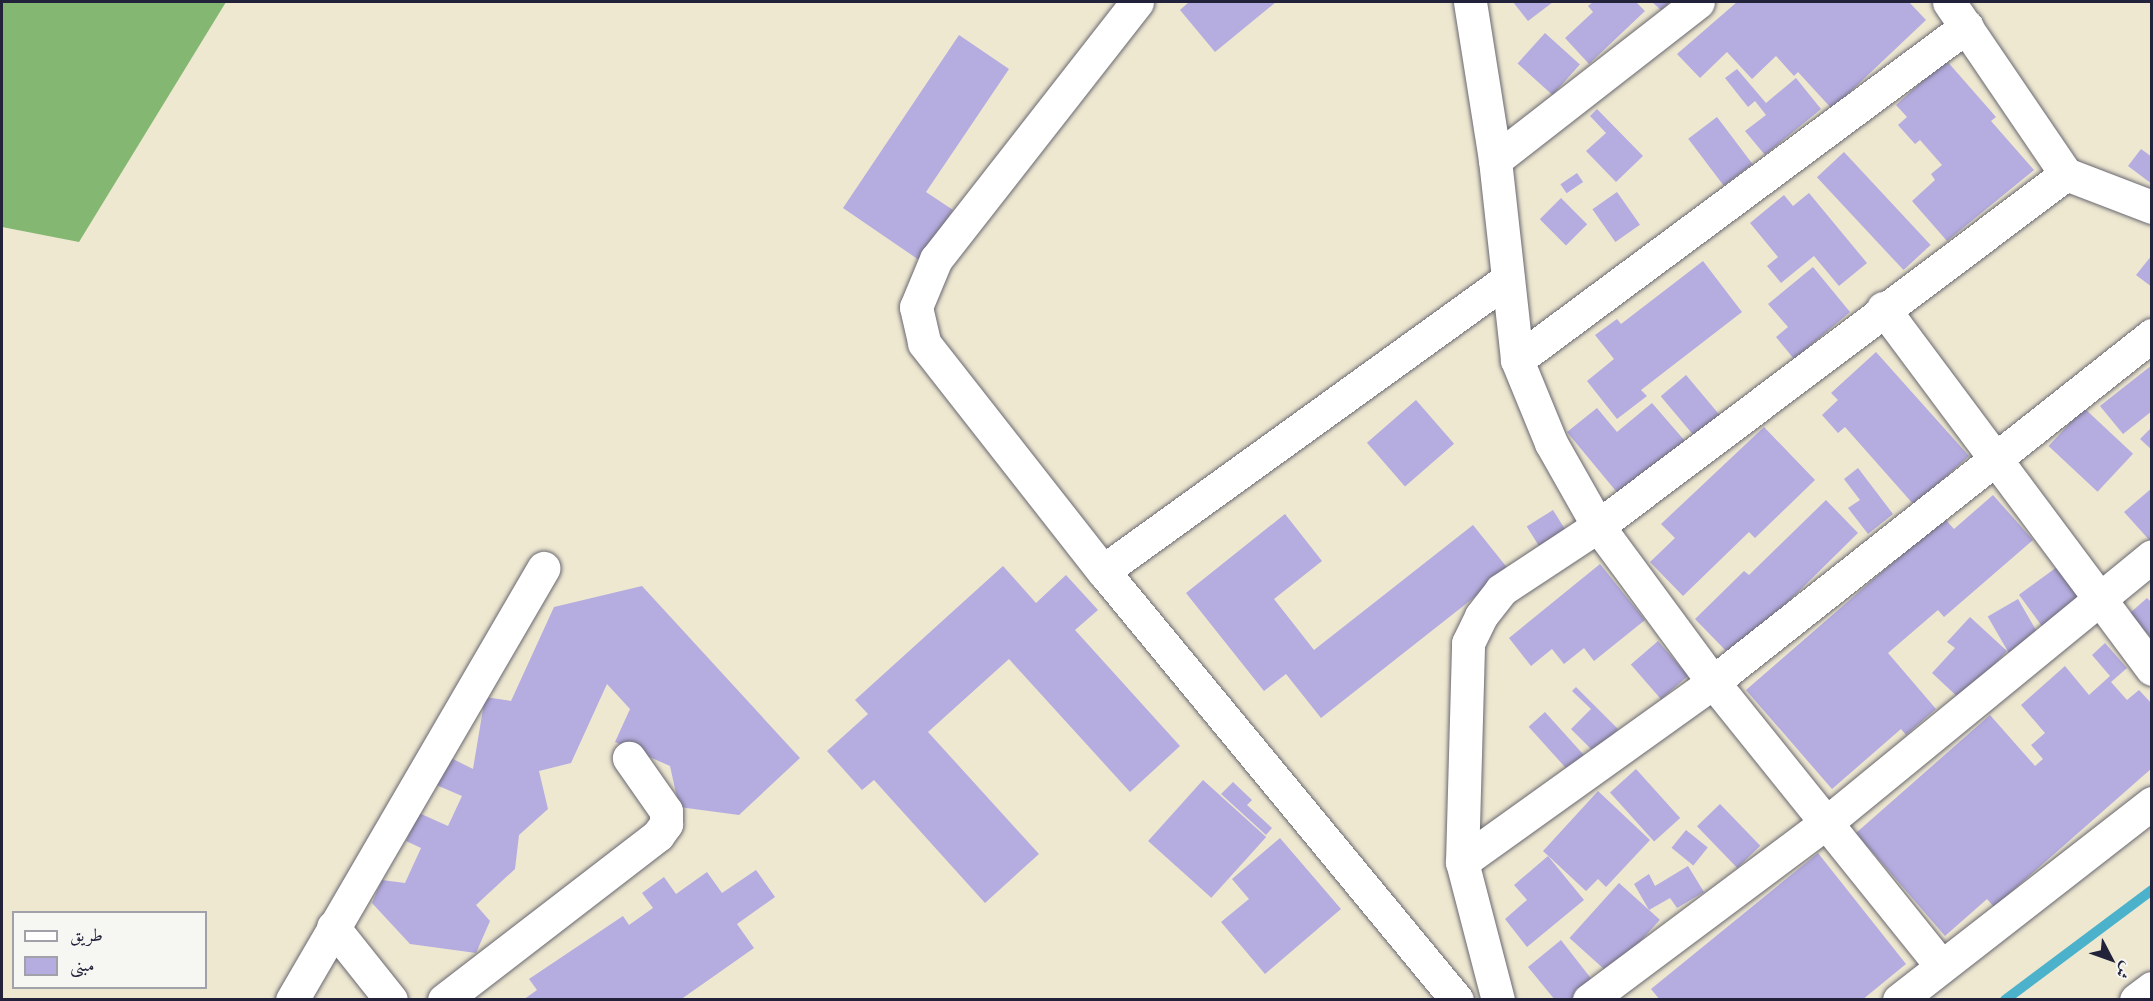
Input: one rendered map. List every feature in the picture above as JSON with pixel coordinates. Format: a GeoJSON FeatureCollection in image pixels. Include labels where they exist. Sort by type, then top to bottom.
{"type":"FeatureCollection","features":[{"type":"Feature","properties":{"kind":"street"},"geometry":{"type":"LineString","coordinates":[[1137,2],[936,259],[916,307],[924,343],[1103,571],[1457,999]]}},
{"type":"Feature","properties":{"kind":"street"},"geometry":{"type":"LineString","coordinates":[[1470,2],[1495,160],[1517,360],[1551,443],[1598,526],[1713,682],[1940,964]]}},
{"type":"Feature","properties":{"kind":"street"},"geometry":{"type":"LineString","coordinates":[[1495,160],[1698,2]]}},
{"type":"Feature","properties":{"kind":"street"},"geometry":{"type":"LineString","coordinates":[[1517,360],[1958,14],[2066,174],[2151,207]]}},
{"type":"Feature","properties":{"kind":"street"},"geometry":{"type":"LineString","coordinates":[[1498,999],[1462,862],[1468,643],[1501,590],[1598,526],[1883,308],[2066,174]]}},
{"type":"Feature","properties":{"kind":"street"},"geometry":{"type":"LineString","coordinates":[[1103,571],[1508,279]]}},
{"type":"Feature","properties":{"kind":"street"},"geometry":{"type":"LineString","coordinates":[[1883,308],[2151,669]]}},
{"type":"Feature","properties":{"kind":"street"},"geometry":{"type":"LineString","coordinates":[[1462,862],[1713,682],[2151,335]]}},
{"type":"Feature","properties":{"kind":"street"},"geometry":{"type":"LineString","coordinates":[[1589,999],[1826,823],[2151,556]]}},
{"type":"Feature","properties":{"kind":"street"},"geometry":{"type":"LineString","coordinates":[[292,999],[543,568]]}},
{"type":"Feature","properties":{"kind":"street"},"geometry":{"type":"LineString","coordinates":[[444,999],[658,835],[666,824],[666,811],[629,758]]}},
{"type":"Feature","properties":{"kind":"street"},"geometry":{"type":"LineString","coordinates":[[1899,999],[1940,964],[2151,802]]}},
{"type":"Feature","properties":{"kind":"street"},"geometry":{"type":"LineString","coordinates":[[333,927],[391,999]]}},
{"type":"Feature","properties":{"kind":"street"},"geometry":{"type":"LineString","coordinates":[[2136,999],[2151,988]]}},
{"type":"Feature","properties":{"kind":"green space"},"geometry":{"type":"Polygon","coordinates":[[[2,2],[226,2],[79,242],[2,227],[2,2]]]}},
{"type":"Feature","properties":{"kind":"building"},"geometry":{"type":"Polygon","coordinates":[[[1189,2],[1276,2],[1215,52],[1180,10],[1189,2]]]}},
{"type":"Feature","properties":{"kind":"building"},"geometry":{"type":"Polygon","coordinates":[[[1513,2],[1553,2],[1528,21],[1513,2]]]}},
{"type":"Feature","properties":{"kind":"building"},"geometry":{"type":"Polygon","coordinates":[[[1593,2],[1636,2],[1645,11],[1589,64],[1565,38],[1593,12],[1588,6],[1593,2]]]}},
{"type":"Feature","properties":{"kind":"building"},"geometry":{"type":"Polygon","coordinates":[[[1652,2],[1670,2],[1661,10],[1652,2]]]}},
{"type":"Feature","properties":{"kind":"building"},"geometry":{"type":"Polygon","coordinates":[[[1737,2],[1909,2],[1926,20],[1832,109],[1798,72],[1794,76],[1776,56],[1752,79],[1727,52],[1700,78],[1677,54],[1737,2]]]}},
{"type":"Feature","properties":{"kind":"building"},"geometry":{"type":"Polygon","coordinates":[[[1545,33],[1580,64],[1552,95],[1518,63],[1545,33]]]}},
{"type":"Feature","properties":{"kind":"building"},"geometry":{"type":"Polygon","coordinates":[[[959,35],[1009,69],[926,192],[953,210],[919,260],[843,208],[959,35]]]}},
{"type":"Feature","properties":{"kind":"building"},"geometry":{"type":"Polygon","coordinates":[[[1946,60],[1996,117],[1991,121],[2034,170],[1947,241],[1912,201],[1935,180],[1931,174],[1942,165],[1920,140],[1915,144],[1898,125],[1907,117],[1896,105],[1946,60]]]}},
{"type":"Feature","properties":{"kind":"building"},"geometry":{"type":"Polygon","coordinates":[[[1737,69],[1766,103],[1796,78],[1821,109],[1765,155],[1745,131],[1766,115],[1755,101],[1748,107],[1725,78],[1737,69]]]}},
{"type":"Feature","properties":{"kind":"building"},"geometry":{"type":"Polygon","coordinates":[[[1597,109],[1643,156],[1616,182],[1586,151],[1606,133],[1590,116],[1597,109]]]}},
{"type":"Feature","properties":{"kind":"building"},"geometry":{"type":"Polygon","coordinates":[[[1717,117],[1753,164],[1724,186],[1688,139],[1717,117]]]}},
{"type":"Feature","properties":{"kind":"building"},"geometry":{"type":"Polygon","coordinates":[[[2141,149],[2152,157],[2152,184],[2128,166],[2141,149]]]}},
{"type":"Feature","properties":{"kind":"building"},"geometry":{"type":"Polygon","coordinates":[[[1844,152],[1931,245],[1904,270],[1817,177],[1844,152]]]}},
{"type":"Feature","properties":{"kind":"building"},"geometry":{"type":"Polygon","coordinates":[[[1577,173],[1583,182],[1567,193],[1560,184],[1577,173]]]}},
{"type":"Feature","properties":{"kind":"building"},"geometry":{"type":"Polygon","coordinates":[[[1617,192],[1640,225],[1615,242],[1592,209],[1617,192]]]}},
{"type":"Feature","properties":{"kind":"building"},"geometry":{"type":"Polygon","coordinates":[[[1809,193],[1867,263],[1839,286],[1814,256],[1781,283],[1767,266],[1778,257],[1750,223],[1784,195],[1793,206],[1809,193]]]}},
{"type":"Feature","properties":{"kind":"building"},"geometry":{"type":"Polygon","coordinates":[[[1561,198],[1587,224],[1566,245],[1540,219],[1561,198]]]}},
{"type":"Feature","properties":{"kind":"building"},"geometry":{"type":"Polygon","coordinates":[[[2152,255],[2152,287],[2136,275],[2152,255]]]}},
{"type":"Feature","properties":{"kind":"building"},"geometry":{"type":"Polygon","coordinates":[[[1703,261],[1742,312],[1641,390],[1647,396],[1617,419],[1587,381],[1614,359],[1595,335],[1617,319],[1621,324],[1703,261]]]}},
{"type":"Feature","properties":{"kind":"building"},"geometry":{"type":"Polygon","coordinates":[[[1813,267],[1850,312],[1794,359],[1776,337],[1788,327],[1768,304],[1813,267]]]}},
{"type":"Feature","properties":{"kind":"building"},"geometry":{"type":"Polygon","coordinates":[[[1876,352],[1969,456],[1914,505],[1845,427],[1838,433],[1822,415],[1838,400],[1831,393],[1876,352]]]}},
{"type":"Feature","properties":{"kind":"building"},"geometry":{"type":"Polygon","coordinates":[[[2152,365],[2152,411],[2123,434],[2100,406],[2152,365]]]}},
{"type":"Feature","properties":{"kind":"building"},"geometry":{"type":"Polygon","coordinates":[[[1686,375],[1719,415],[1694,436],[1661,396],[1686,375]]]}},
{"type":"Feature","properties":{"kind":"building"},"geometry":{"type":"Polygon","coordinates":[[[1416,400],[1454,444],[1405,486],[1367,443],[1416,400]]]}},
{"type":"Feature","properties":{"kind":"building"},"geometry":{"type":"Polygon","coordinates":[[[1652,403],[1685,441],[1620,496],[1567,432],[1597,408],[1617,432],[1652,403]]]}},
{"type":"Feature","properties":{"kind":"building"},"geometry":{"type":"Polygon","coordinates":[[[2084,408],[2133,454],[2098,492],[2049,446],[2084,408]]]}},
{"type":"Feature","properties":{"kind":"building"},"geometry":{"type":"Polygon","coordinates":[[[1764,427],[1815,480],[1755,538],[1749,532],[1683,596],[1650,562],[1675,538],[1661,524],[1764,427]]]}},
{"type":"Feature","properties":{"kind":"building"},"geometry":{"type":"Polygon","coordinates":[[[2152,427],[2152,450],[2140,439],[2152,427]]]}},
{"type":"Feature","properties":{"kind":"building"},"geometry":{"type":"Polygon","coordinates":[[[1858,468],[1893,514],[1868,534],[1848,508],[1860,500],[1844,479],[1858,468]]]}},
{"type":"Feature","properties":{"kind":"building"},"geometry":{"type":"Polygon","coordinates":[[[2152,488],[2152,543],[2124,512],[2152,488]]]}},
{"type":"Feature","properties":{"kind":"building"},"geometry":{"type":"Polygon","coordinates":[[[1993,495],[2033,540],[1944,617],[1938,610],[1888,653],[1936,709],[1906,735],[1901,729],[1832,789],[1746,690],[1944,518],[1954,529],[1993,495]]]}},
{"type":"Feature","properties":{"kind":"building"},"geometry":{"type":"Polygon","coordinates":[[[1826,500],[1858,533],[1732,657],[1695,619],[1744,571],[1749,575],[1826,500]]]}},
{"type":"Feature","properties":{"kind":"building"},"geometry":{"type":"Polygon","coordinates":[[[1553,510],[1571,539],[1545,555],[1527,526],[1553,510]]]}},
{"type":"Feature","properties":{"kind":"building"},"geometry":{"type":"Polygon","coordinates":[[[1285,514],[1322,561],[1274,599],[1314,650],[1473,525],[1509,570],[1321,718],[1286,674],[1264,691],[1186,593],[1285,514]]]}},
{"type":"Feature","properties":{"kind":"building"},"geometry":{"type":"Polygon","coordinates":[[[1600,564],[1645,620],[1594,661],[1584,648],[1564,664],[1552,649],[1531,666],[1509,638],[1600,564]]]}},
{"type":"Feature","properties":{"kind":"building"},"geometry":{"type":"Polygon","coordinates":[[[1003,566],[1036,603],[1066,575],[1098,610],[1075,630],[1180,746],[1130,792],[1009,659],[928,732],[1039,854],[985,903],[874,780],[862,790],[827,751],[868,714],[855,700],[1003,566]]]}},
{"type":"Feature","properties":{"kind":"building"},"geometry":{"type":"Polygon","coordinates":[[[2057,567],[2081,600],[2043,628],[2019,595],[2057,567]]]}},
{"type":"Feature","properties":{"kind":"building"},"geometry":{"type":"Polygon","coordinates":[[[642,586],[800,758],[739,815],[679,807],[670,766],[615,742],[630,709],[607,684],[571,763],[539,771],[548,809],[519,835],[515,869],[476,905],[490,921],[476,953],[410,944],[372,903],[382,880],[405,883],[421,848],[406,841],[419,813],[448,826],[462,796],[434,784],[447,756],[473,769],[485,697],[511,701],[554,607],[642,586]]]}},
{"type":"Feature","properties":{"kind":"building"},"geometry":{"type":"Polygon","coordinates":[[[2147,598],[2152,603],[2152,639],[2130,613],[2147,598]]]}},
{"type":"Feature","properties":{"kind":"building"},"geometry":{"type":"Polygon","coordinates":[[[2018,599],[2039,635],[2009,653],[1988,617],[2018,599]]]}},
{"type":"Feature","properties":{"kind":"building"},"geometry":{"type":"Polygon","coordinates":[[[1970,617],[2007,651],[1961,700],[1932,673],[1955,648],[1947,642],[1970,617]]]}},
{"type":"Feature","properties":{"kind":"building"},"geometry":{"type":"Polygon","coordinates":[[[1658,641],[1688,676],[1661,699],[1631,665],[1658,641]]]}},
{"type":"Feature","properties":{"kind":"building"},"geometry":{"type":"Polygon","coordinates":[[[2105,643],[2127,668],[2111,682],[2127,700],[2139,690],[2152,704],[2152,768],[1994,907],[1987,899],[1945,936],[1856,833],[1990,715],[2035,766],[2043,759],[2031,745],[2045,733],[2021,705],[2065,666],[2089,695],[2110,676],[2092,655],[2105,643]]]}},
{"type":"Feature","properties":{"kind":"building"},"geometry":{"type":"Polygon","coordinates":[[[1576,687],[1618,729],[1595,753],[1571,729],[1591,709],[1572,691],[1576,687]]]}},
{"type":"Feature","properties":{"kind":"building"},"geometry":{"type":"Polygon","coordinates":[[[1545,712],[1584,756],[1568,771],[1529,727],[1545,712]]]}},
{"type":"Feature","properties":{"kind":"building"},"geometry":{"type":"Polygon","coordinates":[[[1636,769],[1680,818],[1654,841],[1610,792],[1636,769]]]}},
{"type":"Feature","properties":{"kind":"building"},"geometry":{"type":"Polygon","coordinates":[[[1203,780],[1266,837],[1211,898],[1148,841],[1203,780]]]}},
{"type":"Feature","properties":{"kind":"building"},"geometry":{"type":"Polygon","coordinates":[[[1233,782],[1252,800],[1247,805],[1272,828],[1266,835],[1221,794],[1233,782]]]}},
{"type":"Feature","properties":{"kind":"building"},"geometry":{"type":"Polygon","coordinates":[[[1598,791],[1650,840],[1606,887],[1598,879],[1586,891],[1543,851],[1598,791]]]}},
{"type":"Feature","properties":{"kind":"building"},"geometry":{"type":"Polygon","coordinates":[[[1720,804],[1760,846],[1737,868],[1697,826],[1720,804]]]}},
{"type":"Feature","properties":{"kind":"building"},"geometry":{"type":"Polygon","coordinates":[[[1686,830],[1708,848],[1693,865],[1672,848],[1686,830]]]}},
{"type":"Feature","properties":{"kind":"building"},"geometry":{"type":"Polygon","coordinates":[[[1280,838],[1341,909],[1265,974],[1221,922],[1249,899],[1232,879],[1280,838]]]}},
{"type":"Feature","properties":{"kind":"building"},"geometry":{"type":"Polygon","coordinates":[[[1818,853],[1906,964],[1862,1000],[1660,1000],[1651,989],[1818,853]]]}},
{"type":"Feature","properties":{"kind":"building"},"geometry":{"type":"Polygon","coordinates":[[[1548,856],[1584,900],[1527,947],[1505,919],[1527,900],[1514,885],[1548,856]]]}},
{"type":"Feature","properties":{"kind":"building"},"geometry":{"type":"Polygon","coordinates":[[[1688,866],[1704,892],[1677,908],[1670,898],[1649,910],[1634,884],[1649,874],[1655,886],[1688,866]]]}},
{"type":"Feature","properties":{"kind":"building"},"geometry":{"type":"Polygon","coordinates":[[[756,870],[775,897],[737,924],[754,948],[680,1000],[523,1000],[537,990],[529,979],[623,916],[629,925],[653,908],[642,893],[664,877],[676,894],[707,872],[722,893],[756,870]]]}},
{"type":"Feature","properties":{"kind":"building"},"geometry":{"type":"Polygon","coordinates":[[[1619,883],[1660,920],[1610,975],[1569,938],[1619,883]]]}},
{"type":"Feature","properties":{"kind":"building"},"geometry":{"type":"Polygon","coordinates":[[[1561,940],[1593,981],[1570,1000],[1555,1000],[1528,967],[1561,940]]]}},
{"type":"Feature","properties":{"kind":"waterway"},"geometry":{"type":"LineString","coordinates":[[2005,1000],[2152,890]]}}]}
